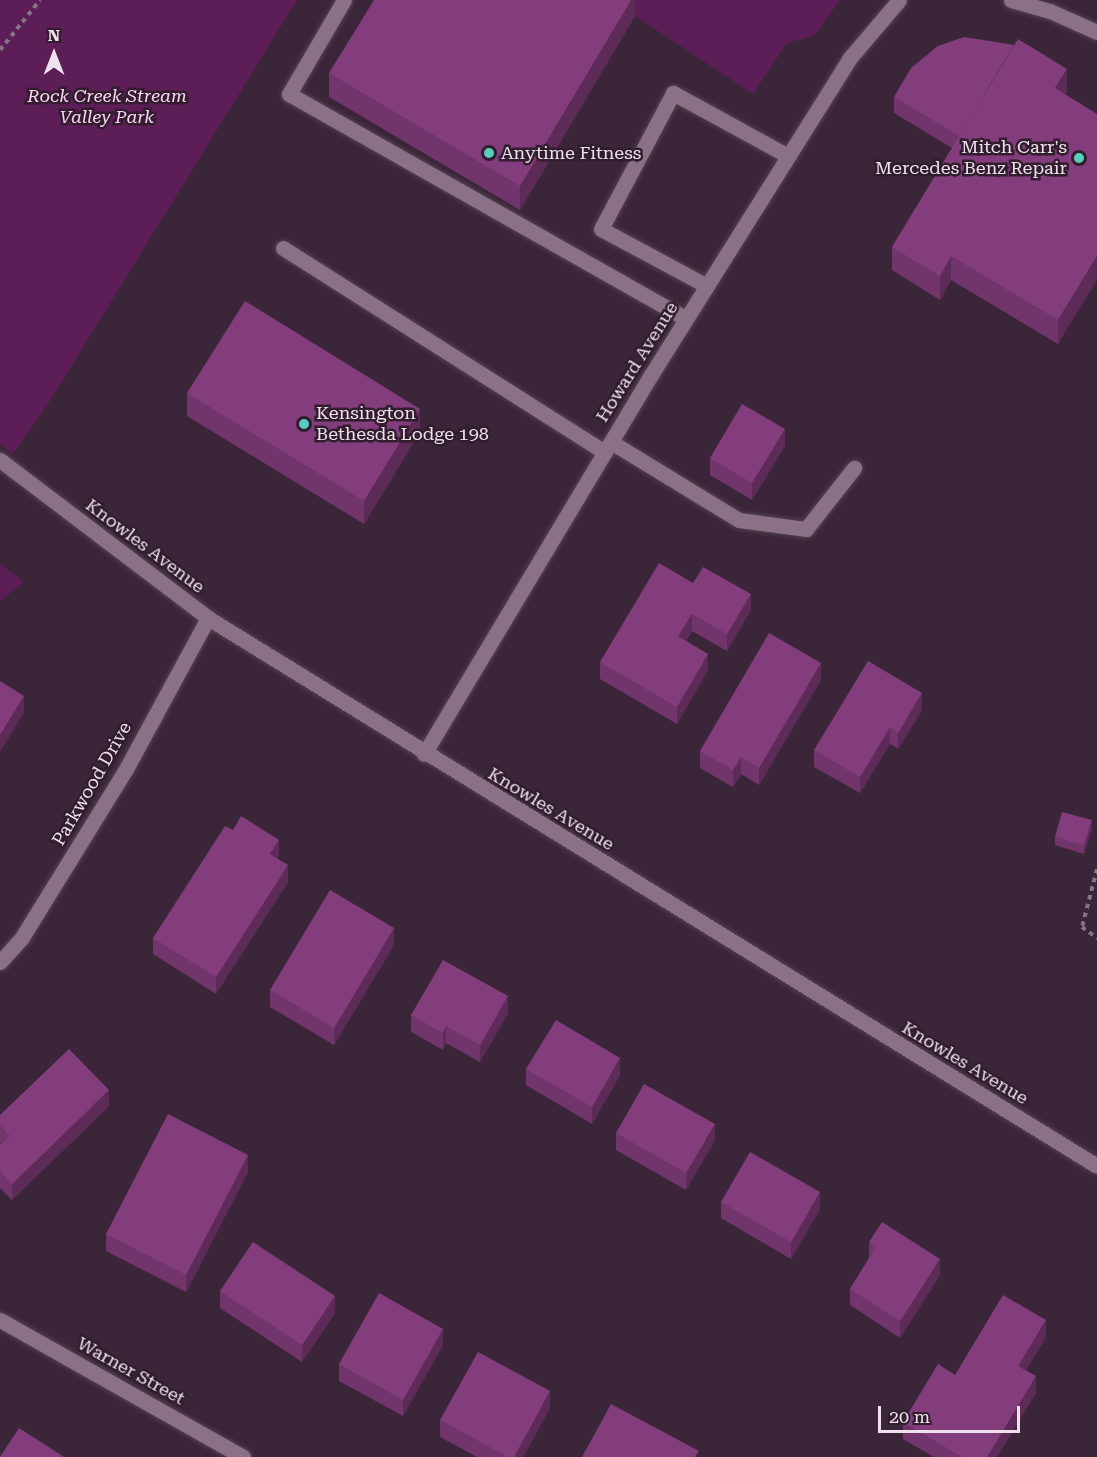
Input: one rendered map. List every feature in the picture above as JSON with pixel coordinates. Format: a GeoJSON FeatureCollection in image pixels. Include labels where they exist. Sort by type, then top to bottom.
{"type":"FeatureCollection","features":[{"type":"Feature","properties":{"kind":"street"},"geometry":{"type":"LineString","coordinates":[[344,0],[290,94],[686,319]]}},
{"type":"Feature","properties":{"kind":"street","name":"Howard Avenue"},"geometry":{"type":"LineString","coordinates":[[424,754],[706,286],[849,59],[898,0]]}},
{"type":"Feature","properties":{"kind":"street"},"geometry":{"type":"LineString","coordinates":[[1011,0],[1050,11],[1097,32]]}},
{"type":"Feature","properties":{"kind":"street"},"geometry":{"type":"LineString","coordinates":[[706,286],[601,229],[673,93],[788,156]]}},
{"type":"Feature","properties":{"kind":"street"},"geometry":{"type":"LineString","coordinates":[[283,248],[608,447],[739,520],[806,529],[854,468]]}},
{"type":"Feature","properties":{"kind":"street","name":"Knowles Avenue"},"geometry":{"type":"LineString","coordinates":[[0,460],[208,618],[424,754],[1097,1166]]}},
{"type":"Feature","properties":{"kind":"street","name":"Parkwood Drive"},"geometry":{"type":"LineString","coordinates":[[0,962],[21,939],[120,778],[208,618]]}},
{"type":"Feature","properties":{"kind":"street","name":"Warner Street"},"geometry":{"type":"LineString","coordinates":[[0,1320],[243,1457]]}},
{"type":"Feature","properties":{"kind":"path"},"geometry":{"type":"LineString","coordinates":[[0,50],[40,0]]}},
{"type":"Feature","properties":{"kind":"path"},"geometry":{"type":"LineString","coordinates":[[1097,869],[1082,927],[1097,938]]}},
{"type":"Feature","properties":{"kind":"green space","name":"Rock Creek Stream Valley Park"},"geometry":{"type":"Polygon","coordinates":[[[0,0],[297,0],[48,404],[13,454],[0,444],[0,0]]]}},
{"type":"Feature","properties":{"kind":"green space"},"geometry":{"type":"Polygon","coordinates":[[[611,0],[840,0],[815,35],[787,43],[753,94],[611,0]]]}},
{"type":"Feature","properties":{"kind":"green space"},"geometry":{"type":"Polygon","coordinates":[[[0,564],[24,582],[0,601],[0,564]]]}},
{"type":"Feature","properties":{"kind":"building","name":"Anytime Fitness"},"geometry":{"type":"Polygon","coordinates":[[[374,0],[631,0],[520,186],[329,73],[374,0]]]}},
{"type":"Feature","properties":{"kind":"building"},"geometry":{"type":"Polygon","coordinates":[[[964,37],[1014,45],[959,136],[894,97],[911,68],[938,46],[964,37]]]}},
{"type":"Feature","properties":{"kind":"building"},"geometry":{"type":"Polygon","coordinates":[[[1018,39],[1067,69],[1055,88],[1097,114],[1097,256],[1058,320],[951,256],[940,276],[892,247],[1018,39]]]}},
{"type":"Feature","properties":{"kind":"building","name":"Kensington Bethesda Lodge 198"},"geometry":{"type":"Polygon","coordinates":[[[245,301],[420,409],[364,501],[187,393],[245,301]]]}},
{"type":"Feature","properties":{"kind":"building"},"geometry":{"type":"Polygon","coordinates":[[[742,404],[785,429],[752,483],[710,458],[742,404]]]}},
{"type":"Feature","properties":{"kind":"building"},"geometry":{"type":"Polygon","coordinates":[[[659,563],[693,583],[703,567],[751,594],[727,634],[692,614],[678,636],[708,654],[677,707],[600,662],[659,563]]]}},
{"type":"Feature","properties":{"kind":"building"},"geometry":{"type":"Polygon","coordinates":[[[769,633],[821,663],[759,768],[741,757],[733,770],[700,751],[769,633]]]}},
{"type":"Feature","properties":{"kind":"building"},"geometry":{"type":"Polygon","coordinates":[[[868,661],[922,693],[898,733],[890,727],[860,777],[814,750],[868,661]]]}},
{"type":"Feature","properties":{"kind":"building"},"geometry":{"type":"Polygon","coordinates":[[[0,681],[24,696],[0,735],[0,681]]]}},
{"type":"Feature","properties":{"kind":"building"},"geometry":{"type":"Polygon","coordinates":[[[1062,812],[1092,820],[1084,845],[1055,837],[1062,812]]]}},
{"type":"Feature","properties":{"kind":"building"},"geometry":{"type":"Polygon","coordinates":[[[241,816],[279,840],[270,854],[288,865],[216,977],[153,938],[225,826],[233,830],[241,816]]]}},
{"type":"Feature","properties":{"kind":"building"},"geometry":{"type":"Polygon","coordinates":[[[330,890],[394,928],[334,1028],[270,990],[330,890]]]}},
{"type":"Feature","properties":{"kind":"building"},"geometry":{"type":"Polygon","coordinates":[[[443,960],[508,996],[480,1045],[446,1026],[443,1033],[411,1015],[443,960]]]}},
{"type":"Feature","properties":{"kind":"building"},"geometry":{"type":"Polygon","coordinates":[[[556,1020],[620,1058],[592,1107],[526,1069],[556,1020]]]}},
{"type":"Feature","properties":{"kind":"building"},"geometry":{"type":"Polygon","coordinates":[[[69,1049],[109,1090],[12,1184],[0,1171],[0,1145],[10,1136],[0,1125],[0,1115],[69,1049]]]}},
{"type":"Feature","properties":{"kind":"building"},"geometry":{"type":"Polygon","coordinates":[[[644,1084],[715,1124],[686,1173],[616,1133],[644,1084]]]}},
{"type":"Feature","properties":{"kind":"building"},"geometry":{"type":"Polygon","coordinates":[[[168,1114],[248,1155],[186,1275],[106,1234],[168,1114]]]}},
{"type":"Feature","properties":{"kind":"building"},"geometry":{"type":"Polygon","coordinates":[[[750,1152],[820,1192],[791,1242],[721,1202],[750,1152]]]}},
{"type":"Feature","properties":{"kind":"building"},"geometry":{"type":"Polygon","coordinates":[[[882,1222],[940,1259],[900,1321],[850,1289],[876,1247],[869,1242],[882,1222]]]}},
{"type":"Feature","properties":{"kind":"building"},"geometry":{"type":"Polygon","coordinates":[[[253,1242],[335,1296],[302,1345],[220,1291],[253,1242]]]}},
{"type":"Feature","properties":{"kind":"building"},"geometry":{"type":"Polygon","coordinates":[[[379,1293],[443,1329],[403,1400],[339,1364],[379,1293]]]}},
{"type":"Feature","properties":{"kind":"building"},"geometry":{"type":"Polygon","coordinates":[[[1003,1295],[1046,1320],[1018,1366],[1036,1376],[987,1457],[962,1457],[903,1422],[938,1364],[955,1375],[1003,1295]]]}},
{"type":"Feature","properties":{"kind":"building"},"geometry":{"type":"Polygon","coordinates":[[[478,1352],[550,1391],[514,1457],[508,1457],[440,1420],[478,1352]]]}},
{"type":"Feature","properties":{"kind":"building"},"geometry":{"type":"Polygon","coordinates":[[[611,1404],[699,1451],[695,1457],[582,1457],[611,1404]]]}},
{"type":"Feature","properties":{"kind":"building"},"geometry":{"type":"Polygon","coordinates":[[[19,1428],[64,1457],[0,1457],[19,1428]]]}},
{"type":"Feature","properties":{"kind":"place","name":"Anytime Fitness"},"geometry":{"type":"Point","coordinates":[489,153]}},
{"type":"Feature","properties":{"kind":"place","name":"Mitch Carr's Mercedes Benz Repair"},"geometry":{"type":"Point","coordinates":[1079,158]}},
{"type":"Feature","properties":{"kind":"place","name":"Kensington Bethesda Lodge 198"},"geometry":{"type":"Point","coordinates":[304,424]}}]}
